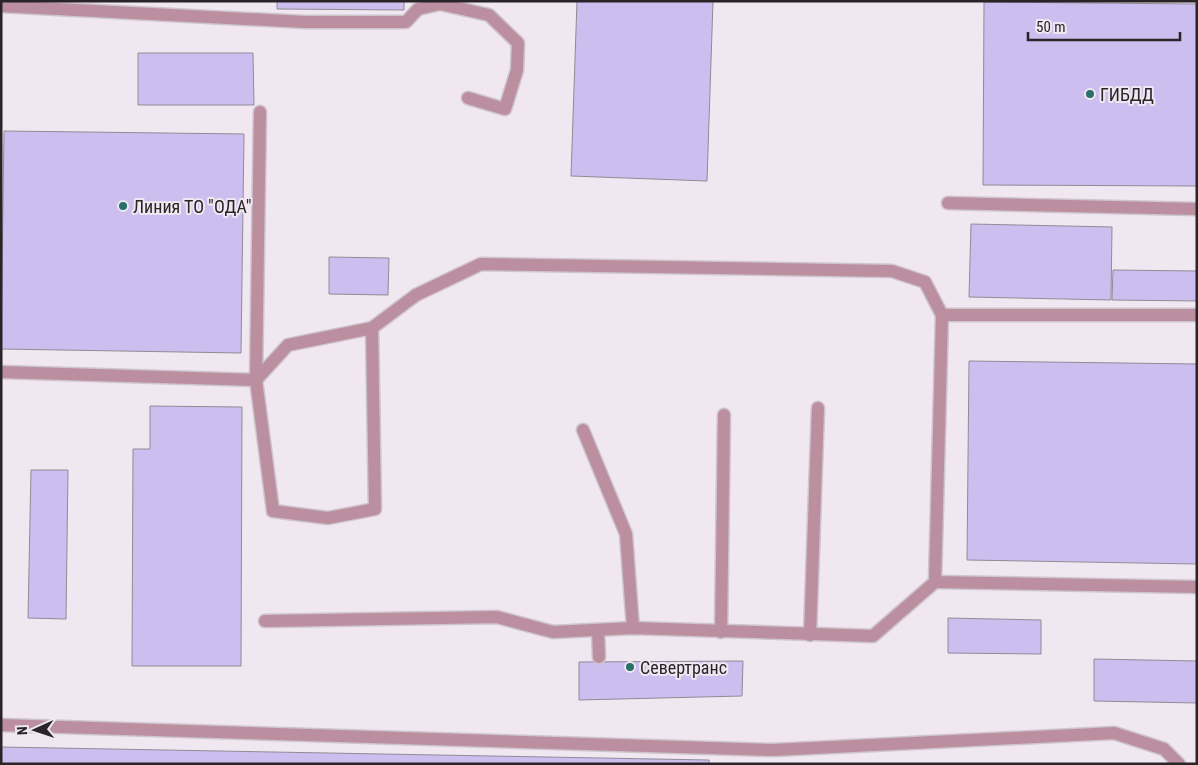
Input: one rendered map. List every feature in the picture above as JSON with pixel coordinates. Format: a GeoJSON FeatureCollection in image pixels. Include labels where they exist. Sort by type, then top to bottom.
{"type":"FeatureCollection","features":[{"type":"Feature","properties":{"kind":"lane"},"geometry":{"type":"LineString","coordinates":[[1,6],[333,22],[406,22],[418,9],[440,4],[489,14],[518,43],[517,70],[505,109],[468,98]]}},
{"type":"Feature","properties":{"kind":"lane"},"geometry":{"type":"LineString","coordinates":[[260,112],[256,380],[272,511],[328,518],[375,509],[372,328]]}},
{"type":"Feature","properties":{"kind":"lane"},"geometry":{"type":"LineString","coordinates":[[948,203],[1197,209]]}},
{"type":"Feature","properties":{"kind":"lane"},"geometry":{"type":"LineString","coordinates":[[1,372],[256,380],[288,345],[372,328],[416,295],[481,264],[892,271],[924,282],[942,314],[935,582]]}},
{"type":"Feature","properties":{"kind":"lane"},"geometry":{"type":"LineString","coordinates":[[942,314],[1197,315]]}},
{"type":"Feature","properties":{"kind":"lane"},"geometry":{"type":"LineString","coordinates":[[810,635],[818,408]]}},
{"type":"Feature","properties":{"kind":"lane"},"geometry":{"type":"LineString","coordinates":[[721,632],[724,415]]}},
{"type":"Feature","properties":{"kind":"lane"},"geometry":{"type":"LineString","coordinates":[[582,430],[626,534],[633,628]]}},
{"type":"Feature","properties":{"kind":"lane"},"geometry":{"type":"LineString","coordinates":[[265,621],[497,617],[553,632],[633,628],[872,636],[935,582],[1197,587]]}},
{"type":"Feature","properties":{"kind":"lane"},"geometry":{"type":"LineString","coordinates":[[598,630],[599,657]]}},
{"type":"Feature","properties":{"kind":"lane"},"geometry":{"type":"LineString","coordinates":[[1,725],[773,750],[1114,733],[1164,749],[1179,764]]}},
{"type":"Feature","properties":{"kind":"building"},"geometry":{"type":"Polygon","coordinates":[[[277,1],[404,1],[404,10],[277,9],[277,1]]]}},
{"type":"Feature","properties":{"kind":"building"},"geometry":{"type":"Polygon","coordinates":[[[577,1],[713,1],[707,181],[571,176],[577,1]]]}},
{"type":"Feature","properties":{"kind":"building","name":"ГИБДД"},"geometry":{"type":"Polygon","coordinates":[[[984,2],[1197,4],[1197,186],[983,185],[984,2]]]}},
{"type":"Feature","properties":{"kind":"building"},"geometry":{"type":"Polygon","coordinates":[[[138,53],[253,53],[254,105],[138,105],[138,53]]]}},
{"type":"Feature","properties":{"kind":"building","name":"Линия ТО \"ОДА\""},"geometry":{"type":"Polygon","coordinates":[[[4,131],[244,134],[241,353],[1,349],[4,131]]]}},
{"type":"Feature","properties":{"kind":"building"},"geometry":{"type":"Polygon","coordinates":[[[971,224],[1112,227],[1111,300],[969,297],[971,224]]]}},
{"type":"Feature","properties":{"kind":"building"},"geometry":{"type":"Polygon","coordinates":[[[329,257],[389,258],[388,295],[329,294],[329,257]]]}},
{"type":"Feature","properties":{"kind":"building"},"geometry":{"type":"Polygon","coordinates":[[[1113,270],[1197,271],[1197,301],[1112,300],[1113,270]]]}},
{"type":"Feature","properties":{"kind":"building"},"geometry":{"type":"Polygon","coordinates":[[[969,361],[1197,364],[1197,564],[967,560],[969,361]]]}},
{"type":"Feature","properties":{"kind":"building"},"geometry":{"type":"Polygon","coordinates":[[[150,406],[242,407],[241,666],[132,666],[133,449],[150,449],[150,406]]]}},
{"type":"Feature","properties":{"kind":"building"},"geometry":{"type":"Polygon","coordinates":[[[31,470],[68,470],[66,619],[28,618],[31,470]]]}},
{"type":"Feature","properties":{"kind":"building"},"geometry":{"type":"Polygon","coordinates":[[[948,618],[1041,620],[1041,654],[948,653],[948,618]]]}},
{"type":"Feature","properties":{"kind":"building"},"geometry":{"type":"Polygon","coordinates":[[[1094,659],[1197,661],[1197,703],[1094,701],[1094,659]]]}},
{"type":"Feature","properties":{"kind":"building"},"geometry":{"type":"Polygon","coordinates":[[[743,661],[742,696],[579,700],[579,662],[743,661]]]}},
{"type":"Feature","properties":{"kind":"building"},"geometry":{"type":"Polygon","coordinates":[[[1,747],[709,760],[709,764],[1,764],[1,747]]]}},
{"type":"Feature","properties":{"kind":"place","name":"ГИБДД"},"geometry":{"type":"Point","coordinates":[1090,94]}},
{"type":"Feature","properties":{"kind":"place","name":"Линия ТО \"ОДА\""},"geometry":{"type":"Point","coordinates":[123,206]}},
{"type":"Feature","properties":{"kind":"place","name":"Севертранс"},"geometry":{"type":"Point","coordinates":[630,667]}}]}
